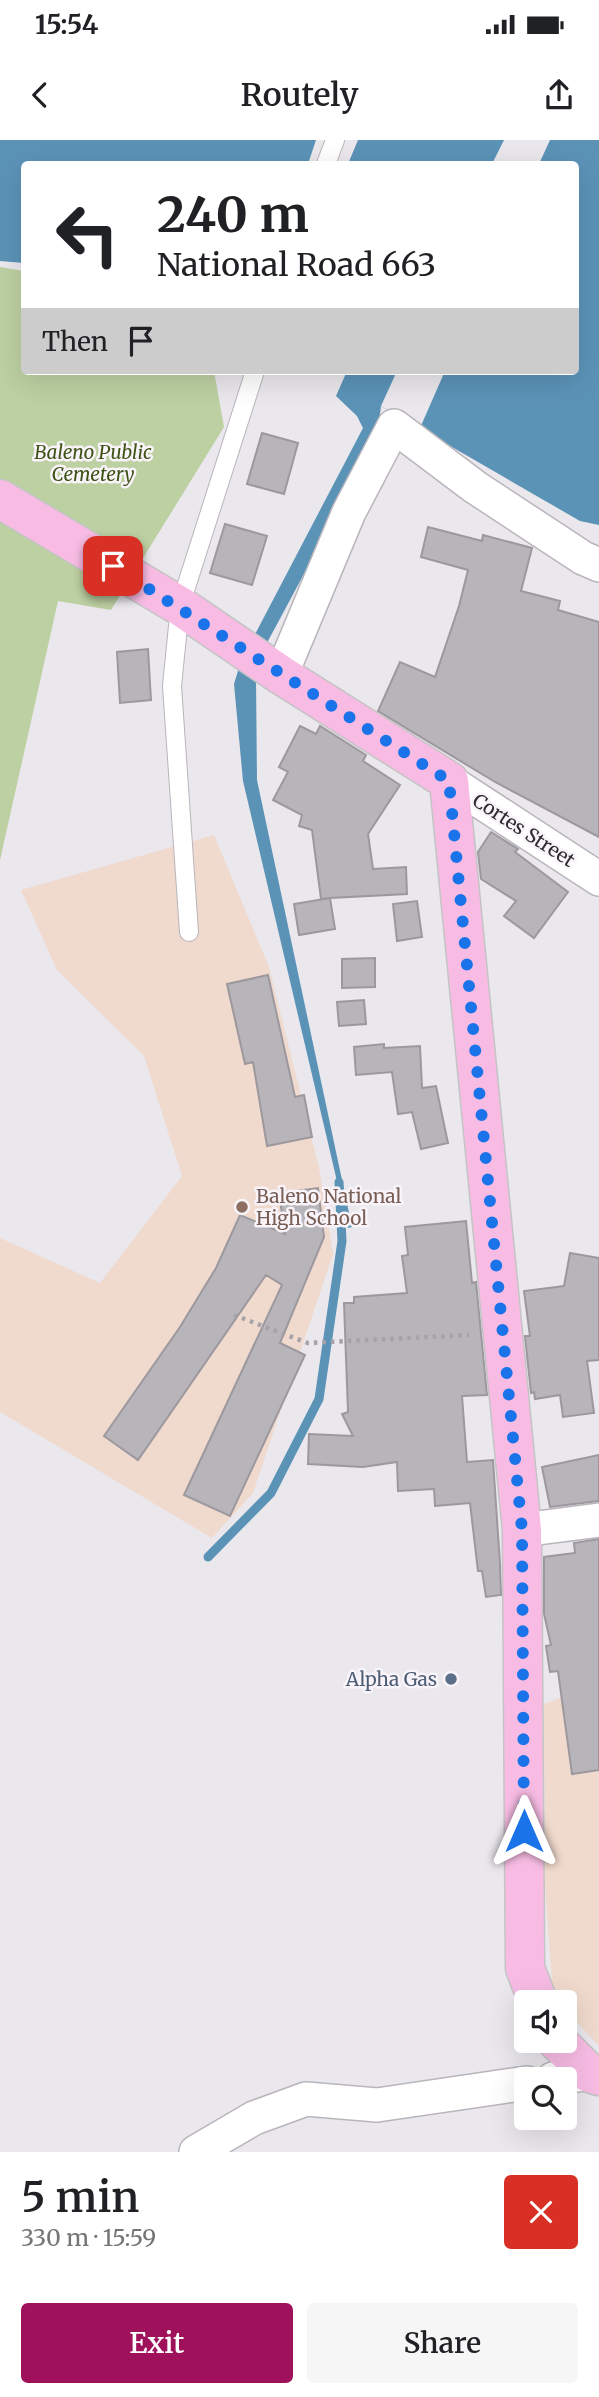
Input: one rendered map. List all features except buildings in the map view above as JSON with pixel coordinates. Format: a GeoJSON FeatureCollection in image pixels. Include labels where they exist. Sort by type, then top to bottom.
{"type":"FeatureCollection","features":[{"type":"Feature","properties":{"kind":"main road"},"geometry":{"type":"LineString","coordinates":[[0,499],[180,606],[275,671],[449,781],[522,1530],[525,1968],[533,1990]]}},
{"type":"Feature","properties":{"kind":"main road"},"geometry":{"type":"LineString","coordinates":[[565,2053],[580,2076]]}},
{"type":"Feature","properties":{"kind":"street"},"geometry":{"type":"LineString","coordinates":[[275,671],[349,512],[394,426],[475,487],[583,558],[599,565]]}},
{"type":"Feature","properties":{"kind":"street","name":"Cortes Street"},"geometry":{"type":"LineString","coordinates":[[449,781],[599,880]]}},
{"type":"Feature","properties":{"kind":"street"},"geometry":{"type":"LineString","coordinates":[[522,1530],[599,1520]]}},
{"type":"Feature","properties":{"kind":"street"},"geometry":{"type":"LineString","coordinates":[[196,2152],[254,2118],[306,2099],[377,2105],[514,2085]]}},
{"type":"Feature","properties":{"kind":"lane"},"geometry":{"type":"LineString","coordinates":[[327,161],[335,140]]}},
{"type":"Feature","properties":{"kind":"lane"},"geometry":{"type":"LineString","coordinates":[[190,932],[172,686],[180,606],[254,375]]}},
{"type":"Feature","properties":{"kind":"path"},"geometry":{"type":"LineString","coordinates":[[234,1315],[308,1343],[502,1332]]}},
{"type":"Feature","properties":{"kind":"shaded area","name":"Baleno National High School"},"geometry":{"type":"Polygon","coordinates":[[[214,835],[269,967],[319,1168],[333,1254],[253,1493],[212,1538],[0,1412],[0,1238],[100,1283],[182,1176],[144,1056],[57,970],[21,890],[214,835]]]}},
{"type":"Feature","properties":{"kind":"shaded area"},"geometry":{"type":"Polygon","coordinates":[[[599,1683],[599,2046],[577,2022],[577,1990],[553,1990],[545,1887],[544,1704],[599,1683]]]}},
{"type":"Feature","properties":{"kind":"green space","name":"Baleno Public Cemetery"},"geometry":{"type":"Polygon","coordinates":[[[0,267],[21,270],[21,375],[215,375],[224,427],[111,610],[58,601],[0,860],[0,267]]]}},
{"type":"Feature","properties":{"kind":"water"},"geometry":{"type":"Polygon","coordinates":[[[0,140],[599,140],[599,525],[580,521],[381,406],[377,438],[268,641],[256,678],[257,780],[352,1227],[348,1228],[243,781],[234,684],[241,661],[363,428],[357,416],[336,396],[345,375],[579,375],[579,161],[21,161],[21,263],[0,261],[0,140]]]}},
{"type":"Feature","properties":{"kind":"pier"},"geometry":{"type":"Polygon","coordinates":[[[316,140],[358,140],[349,161],[309,161],[316,140]]]}},
{"type":"Feature","properties":{"kind":"pier"},"geometry":{"type":"Polygon","coordinates":[[[504,140],[550,140],[540,161],[494,161],[504,140]]]}},
{"type":"Feature","properties":{"kind":"pier"},"geometry":{"type":"Polygon","coordinates":[[[395,375],[443,375],[420,428],[381,406],[395,375]]]}},
{"type":"Feature","properties":{"kind":"waterway"},"geometry":{"type":"LineString","coordinates":[[208,1557],[271,1493],[319,1399],[342,1241],[339,1182]]}},
{"type":"Feature","properties":{"kind":"place","name":"Baleno National High School"},"geometry":{"type":"Point","coordinates":[242,1207]}},
{"type":"Feature","properties":{"kind":"place","name":"Alpha Gas"},"geometry":{"type":"Point","coordinates":[451,1679]}},
{"type":"Feature","properties":{"kind":"route"},"geometry":{"type":"LineString","coordinates":[[113,566],[180,606],[281,675],[449,781],[522,1530],[524,1831]]}}]}
